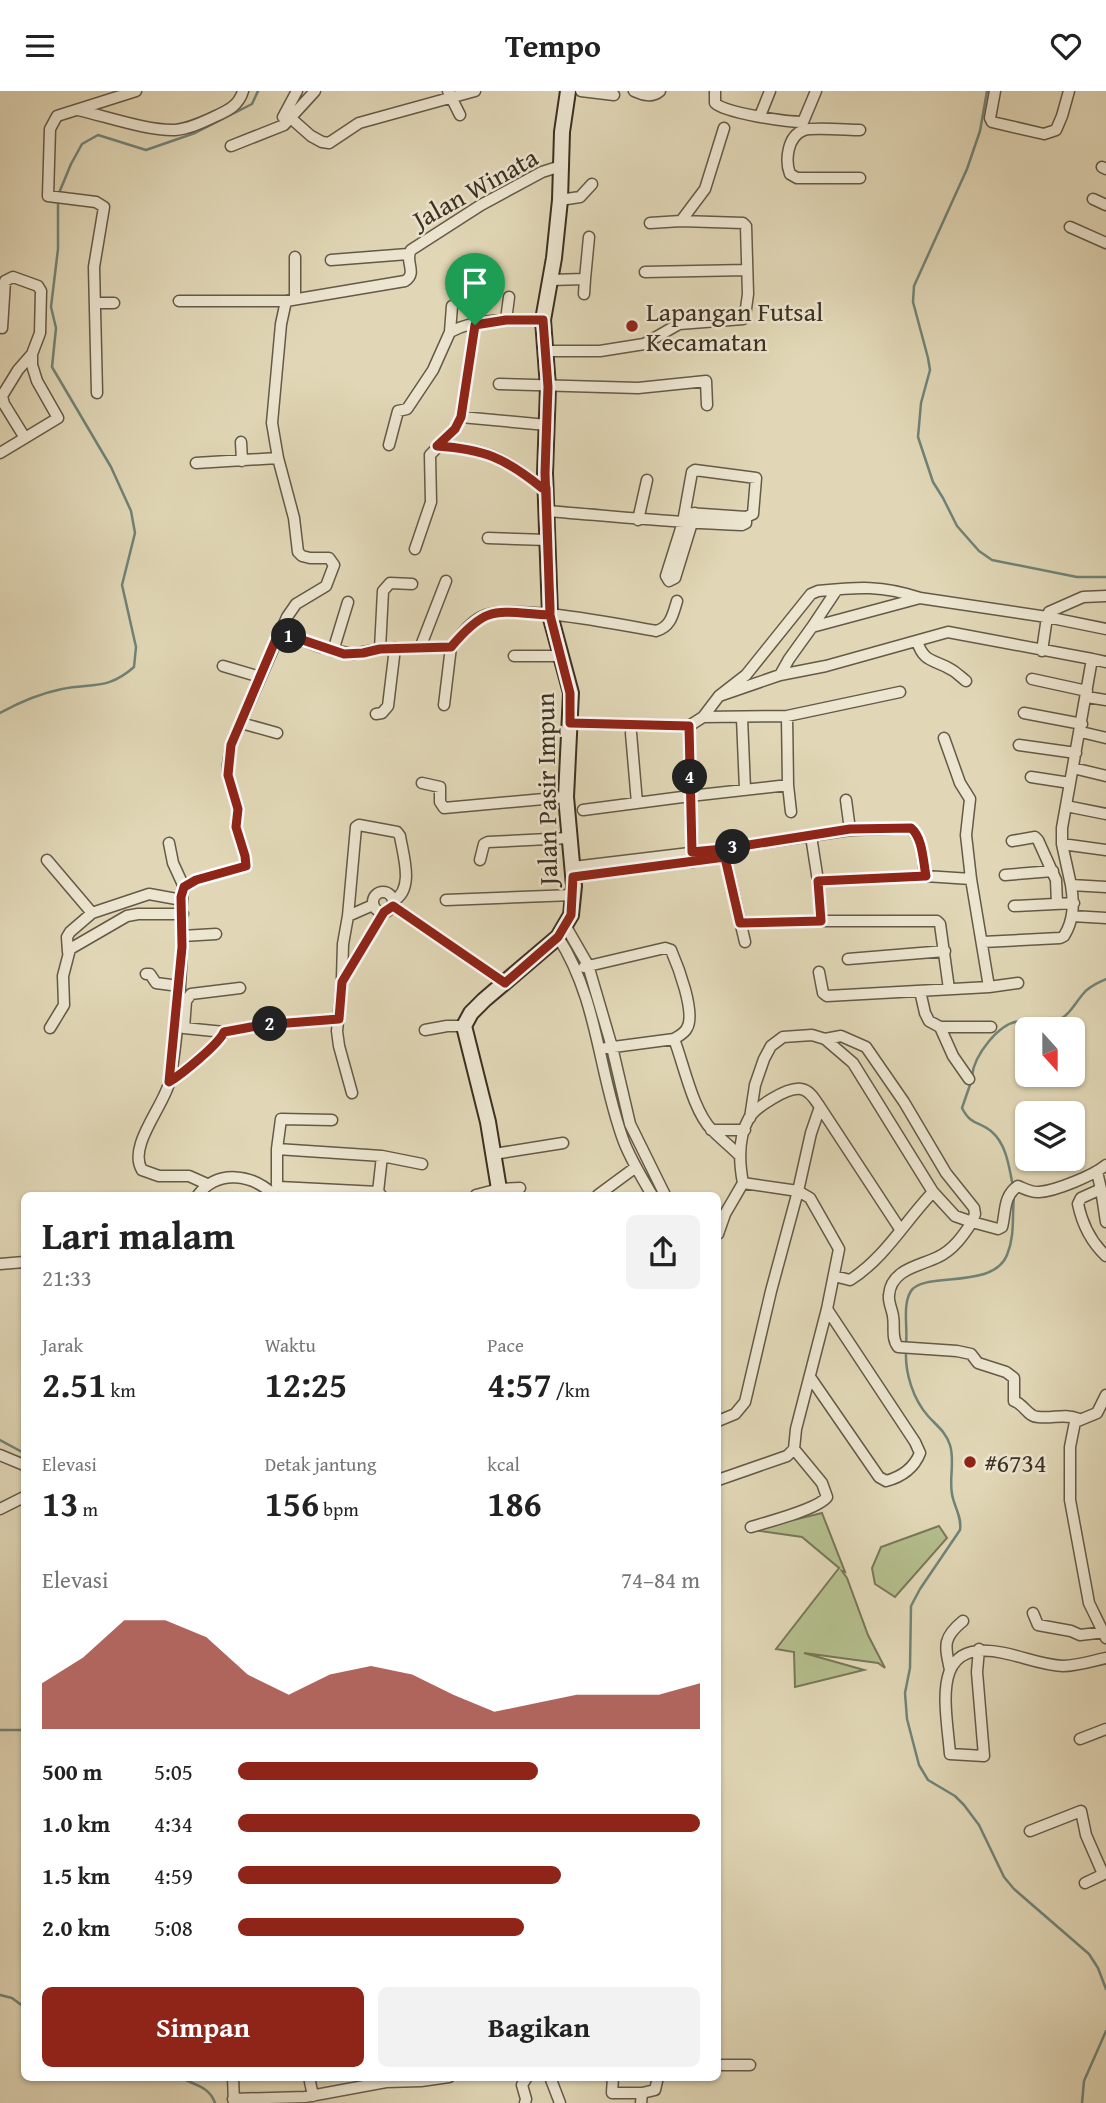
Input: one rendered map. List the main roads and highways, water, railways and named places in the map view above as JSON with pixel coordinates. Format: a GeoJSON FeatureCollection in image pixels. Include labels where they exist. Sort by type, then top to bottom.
{"type":"FeatureCollection","features":[{"type":"Feature","properties":{"kind":"waterway"},"geometry":{"type":"LineString","coordinates":[[59,193],[82,144],[98,135],[146,150],[195,133],[252,104],[258,91]]}},
{"type":"Feature","properties":{"kind":"waterway"},"geometry":{"type":"LineString","coordinates":[[987,91],[980,131],[967,169],[914,286],[913,302],[930,370],[921,403],[918,437],[933,482],[957,526],[979,551],[992,560],[1077,577],[1106,577]]}},
{"type":"Feature","properties":{"kind":"waterway"},"geometry":{"type":"LineString","coordinates":[[0,713],[54,691],[108,682],[134,667],[136,647],[122,585],[135,533],[131,511],[111,467],[52,367],[56,328],[51,307],[58,249],[58,200]]}},
{"type":"Feature","properties":{"kind":"waterway"},"geometry":{"type":"LineString","coordinates":[[972,1076],[982,1050],[1004,1028],[1020,1021],[1043,1024],[1057,1021],[1069,1012],[1088,989],[1106,979]]}},
{"type":"Feature","properties":{"kind":"waterway"},"geometry":{"type":"LineString","coordinates":[[971,1082],[962,1108],[972,1121],[992,1132],[1001,1143],[1013,1186]]}},
{"type":"Feature","properties":{"kind":"waterway"},"geometry":{"type":"LineString","coordinates":[[906,1344],[908,1297],[918,1285],[988,1273],[999,1266],[1007,1255],[1011,1241],[1014,1196]]}},
{"type":"Feature","properties":{"kind":"waterway"},"geometry":{"type":"LineString","coordinates":[[906,1351],[914,1394],[950,1445],[952,1494],[960,1525],[960,1530],[911,1606],[910,1668],[905,1693],[907,1719],[919,1765],[928,1780],[955,1796],[964,1805],[979,1825],[1004,1877],[1014,1889],[1089,1954],[1106,1989]]}},
{"type":"Feature","properties":{"kind":"waterway"},"geometry":{"type":"LineString","coordinates":[[0,1440],[21,1451]]}},
{"type":"Feature","properties":{"kind":"waterway"},"geometry":{"type":"LineString","coordinates":[[0,1730],[21,1730]]}},
{"type":"Feature","properties":{"kind":"waterway"},"geometry":{"type":"LineString","coordinates":[[0,1995],[12,1998],[21,2005]]}},
{"type":"Feature","properties":{"kind":"waterway"},"geometry":{"type":"LineString","coordinates":[[1082,2103],[1084,2081],[1106,2031]]}},
{"type":"Feature","properties":{"kind":"waterway"},"geometry":{"type":"LineString","coordinates":[[187,2081],[205,2089],[215,2103]]}},
{"type":"Feature","properties":{"kind":"place","name":"Lapangan Futsal Kecamatan"},"geometry":{"type":"Point","coordinates":[632,326]}},
{"type":"Feature","properties":{"kind":"place","name":"#6734"},"geometry":{"type":"Point","coordinates":[970,1462]}}]}
